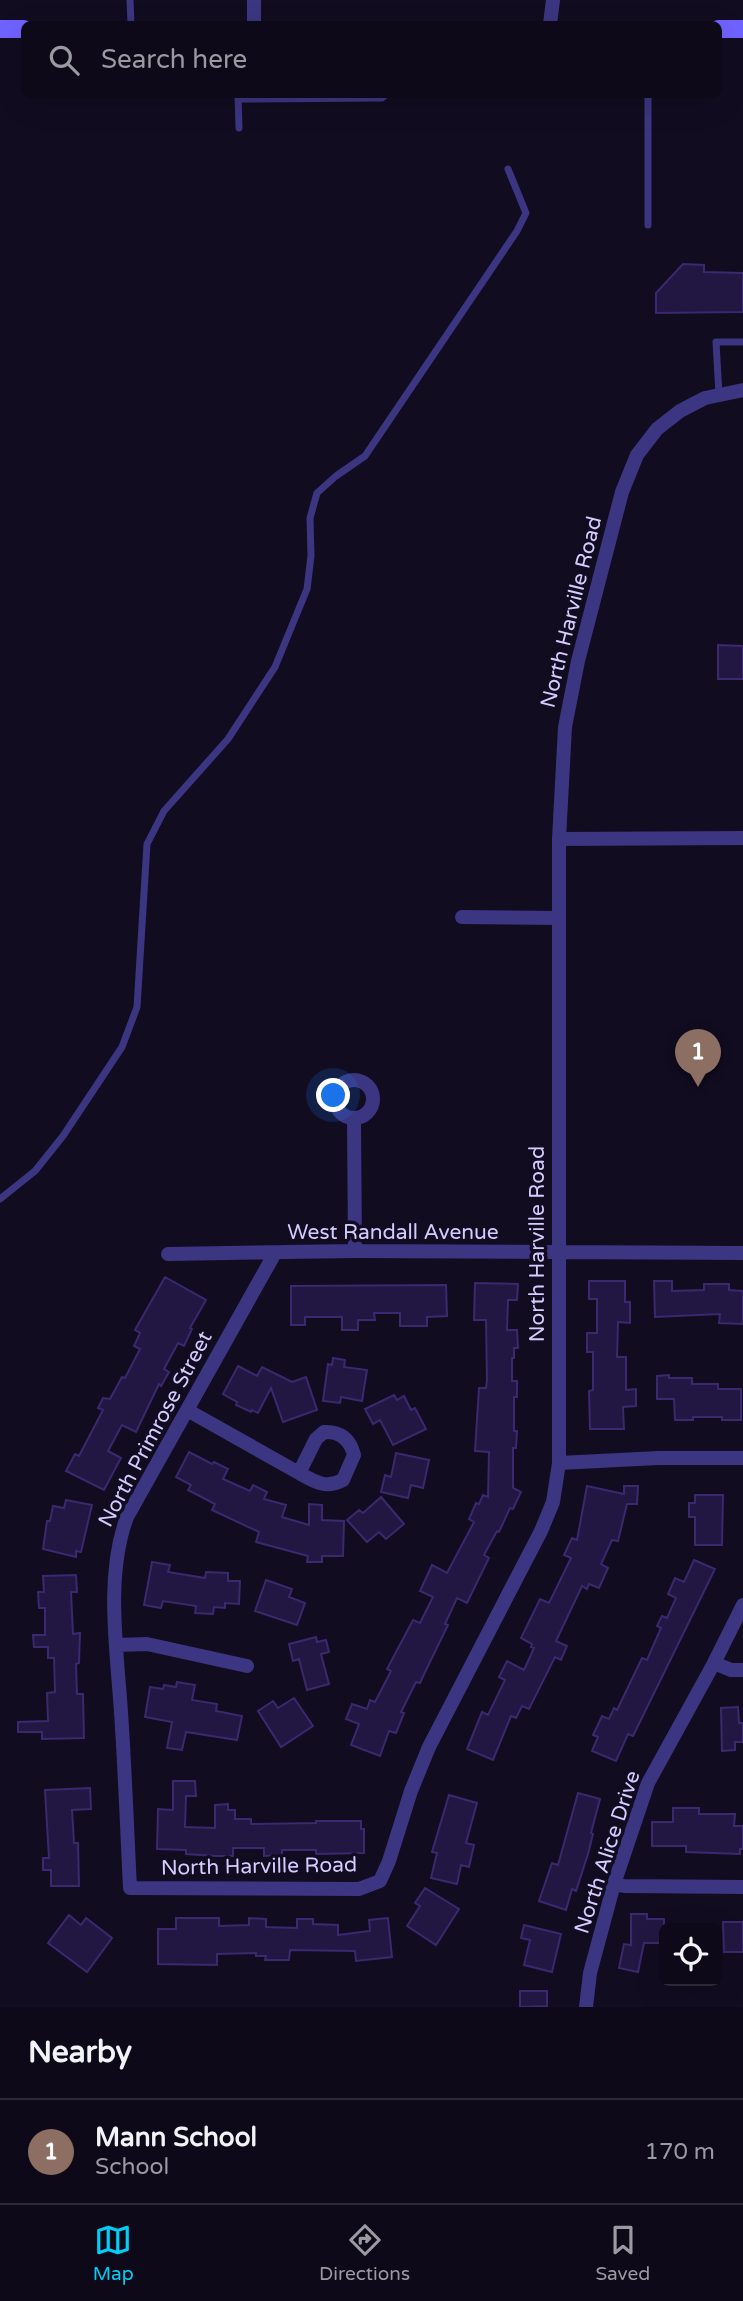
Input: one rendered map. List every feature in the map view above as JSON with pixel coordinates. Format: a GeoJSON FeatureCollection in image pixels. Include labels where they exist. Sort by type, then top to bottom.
{"type":"FeatureCollection","features":[{"type":"Feature","properties":{"kind":"main road"},"geometry":{"type":"LineString","coordinates":[[0,29],[21,29]]}},
{"type":"Feature","properties":{"kind":"main road"},"geometry":{"type":"LineString","coordinates":[[722,29],[743,29]]}},
{"type":"Feature","properties":{"kind":"street"},"geometry":{"type":"LineString","coordinates":[[254,0],[254,21]]}},
{"type":"Feature","properties":{"kind":"street"},"geometry":{"type":"LineString","coordinates":[[550,21],[552,0]]}},
{"type":"Feature","properties":{"kind":"street","name":"North Harville Road"},"geometry":{"type":"LineString","coordinates":[[130,1888],[359,1889],[380,1881],[429,1747],[541,1531],[553,1502],[559,1463],[559,839],[565,727],[578,661],[622,492],[637,455],[657,429],[680,411],[705,398],[743,390]]}},
{"type":"Feature","properties":{"kind":"street"},"geometry":{"type":"LineString","coordinates":[[559,839],[743,838]]}},
{"type":"Feature","properties":{"kind":"street"},"geometry":{"type":"LineString","coordinates":[[463,917],[559,918]]}},
{"type":"Feature","properties":{"kind":"street"},"geometry":{"type":"LineString","coordinates":[[354,1118],[355,1251]]}},
{"type":"Feature","properties":{"kind":"street","name":"West Randall Avenue"},"geometry":{"type":"LineString","coordinates":[[168,1254],[355,1251],[743,1253]]}},
{"type":"Feature","properties":{"kind":"street","name":"North Primrose Street"},"geometry":{"type":"LineString","coordinates":[[130,1888],[117,1646],[115,1565],[119,1539],[127,1517],[275,1253]]}},
{"type":"Feature","properties":{"kind":"street"},"geometry":{"type":"LineString","coordinates":[[187,1410],[299,1473]]}},
{"type":"Feature","properties":{"kind":"street"},"geometry":{"type":"LineString","coordinates":[[559,1463],[658,1458],[743,1458]]}},
{"type":"Feature","properties":{"kind":"street","name":"North Alice Drive"},"geometry":{"type":"LineString","coordinates":[[586,2007],[590,1973],[614,1884],[648,1783],[743,1605]]}},
{"type":"Feature","properties":{"kind":"street"},"geometry":{"type":"LineString","coordinates":[[117,1646],[147,1644],[247,1665]]}},
{"type":"Feature","properties":{"kind":"street"},"geometry":{"type":"LineString","coordinates":[[714,1663],[731,1670],[743,1670]]}},
{"type":"Feature","properties":{"kind":"street"},"geometry":{"type":"LineString","coordinates":[[614,1884],[743,1887]]}},
{"type":"Feature","properties":{"kind":"lane"},"geometry":{"type":"LineString","coordinates":[[130,0],[131,21]]}},
{"type":"Feature","properties":{"kind":"lane"},"geometry":{"type":"LineString","coordinates":[[238,98],[239,128]]}},
{"type":"Feature","properties":{"kind":"lane"},"geometry":{"type":"LineString","coordinates":[[648,98],[648,225]]}},
{"type":"Feature","properties":{"kind":"lane"},"geometry":{"type":"LineString","coordinates":[[0,1199],[35,1171],[63,1136],[122,1047],[137,1007],[147,844],[164,811],[228,739],[275,667],[307,589],[312,556],[310,518],[317,493],[365,456],[517,231],[526,212],[508,169]]}},
{"type":"Feature","properties":{"kind":"lane"},"geometry":{"type":"LineString","coordinates":[[719,395],[716,342],[743,342]]}},
{"type":"Feature","properties":{"kind":"building"},"geometry":{"type":"Polygon","coordinates":[[[683,264],[704,265],[704,272],[743,273],[743,312],[656,313],[656,293],[683,264]]]}},
{"type":"Feature","properties":{"kind":"building"},"geometry":{"type":"Polygon","coordinates":[[[718,645],[743,646],[743,679],[718,679],[718,645]]]}},
{"type":"Feature","properties":{"kind":"building"},"geometry":{"type":"Polygon","coordinates":[[[165,1277],[206,1300],[190,1328],[192,1329],[184,1346],[178,1343],[164,1369],[169,1372],[161,1386],[159,1384],[136,1432],[122,1425],[108,1451],[121,1458],[104,1490],[66,1471],[75,1454],[79,1456],[103,1410],[98,1408],[103,1398],[110,1399],[140,1349],[134,1346],[140,1333],[135,1330],[165,1277]]]}},
{"type":"Feature","properties":{"kind":"building"},"geometry":{"type":"Polygon","coordinates":[[[589,1281],[625,1281],[625,1302],[630,1302],[630,1323],[618,1322],[617,1357],[626,1357],[626,1390],[636,1389],[636,1406],[623,1407],[624,1429],[590,1429],[589,1391],[593,1390],[593,1352],[587,1352],[587,1333],[597,1333],[597,1299],[589,1299],[589,1281]]]}},
{"type":"Feature","properties":{"kind":"building"},"geometry":{"type":"Polygon","coordinates":[[[654,1281],[672,1281],[672,1291],[704,1290],[704,1284],[729,1284],[729,1290],[743,1291],[743,1324],[719,1323],[720,1314],[655,1317],[654,1281]]]}},
{"type":"Feature","properties":{"kind":"building"},"geometry":{"type":"Polygon","coordinates":[[[475,1283],[518,1284],[517,1300],[508,1300],[507,1330],[517,1330],[518,1348],[514,1348],[512,1358],[512,1381],[517,1381],[517,1397],[514,1397],[514,1431],[517,1431],[516,1448],[513,1448],[513,1488],[521,1492],[484,1555],[489,1558],[467,1603],[457,1598],[445,1624],[448,1625],[420,1683],[416,1682],[401,1712],[404,1713],[396,1733],[389,1731],[380,1756],[351,1745],[359,1724],[346,1719],[352,1704],[367,1709],[370,1700],[375,1702],[391,1671],[387,1669],[413,1620],[420,1623],[433,1597],[420,1591],[432,1565],[447,1573],[474,1522],[469,1519],[476,1503],[479,1504],[483,1495],[488,1497],[489,1452],[475,1451],[479,1388],[486,1388],[487,1380],[486,1320],[474,1320],[475,1283]]]}},
{"type":"Feature","properties":{"kind":"building"},"geometry":{"type":"Polygon","coordinates":[[[446,1285],[447,1316],[427,1317],[427,1326],[400,1326],[400,1313],[374,1313],[375,1320],[358,1320],[358,1330],[342,1330],[342,1317],[305,1317],[305,1325],[291,1325],[291,1286],[446,1285]]]}},
{"type":"Feature","properties":{"kind":"building"},"geometry":{"type":"Polygon","coordinates":[[[333,1358],[345,1360],[344,1367],[367,1370],[362,1401],[341,1397],[340,1403],[323,1401],[328,1364],[332,1365],[333,1358]]]}},
{"type":"Feature","properties":{"kind":"building"},"geometry":{"type":"Polygon","coordinates":[[[238,1366],[257,1376],[262,1367],[292,1382],[306,1377],[317,1410],[283,1422],[271,1388],[258,1413],[236,1405],[237,1402],[223,1394],[238,1366]]]}},
{"type":"Feature","properties":{"kind":"building"},"geometry":{"type":"Polygon","coordinates":[[[669,1375],[669,1378],[692,1378],[692,1384],[718,1384],[718,1389],[741,1389],[741,1420],[693,1417],[693,1420],[675,1420],[674,1399],[657,1399],[657,1376],[669,1375]]]}},
{"type":"Feature","properties":{"kind":"building"},"geometry":{"type":"Polygon","coordinates":[[[394,1395],[397,1400],[404,1396],[411,1410],[415,1408],[426,1429],[393,1445],[380,1420],[373,1424],[365,1409],[394,1395]]]}},
{"type":"Feature","properties":{"kind":"building"},"geometry":{"type":"Polygon","coordinates":[[[189,1452],[228,1469],[223,1479],[250,1491],[253,1485],[267,1492],[264,1499],[286,1505],[282,1517],[309,1525],[309,1504],[322,1505],[322,1520],[344,1521],[343,1556],[322,1556],[322,1562],[307,1562],[308,1556],[256,1542],[259,1532],[212,1510],[215,1504],[188,1490],[191,1485],[176,1477],[189,1452]]]}},
{"type":"Feature","properties":{"kind":"building"},"geometry":{"type":"Polygon","coordinates":[[[396,1453],[429,1460],[423,1488],[411,1485],[408,1498],[381,1492],[385,1475],[391,1477],[396,1453]]]}},
{"type":"Feature","properties":{"kind":"building"},"geometry":{"type":"Polygon","coordinates":[[[587,1486],[624,1494],[624,1486],[638,1486],[637,1504],[627,1504],[618,1541],[612,1540],[601,1564],[608,1568],[599,1588],[589,1584],[587,1589],[582,1586],[556,1641],[567,1646],[561,1660],[555,1657],[529,1709],[522,1706],[516,1718],[511,1716],[493,1760],[467,1749],[482,1712],[488,1715],[505,1680],[499,1677],[507,1661],[524,1670],[534,1648],[521,1638],[540,1599],[549,1603],[571,1558],[564,1555],[572,1538],[577,1540],[587,1486]]]}},
{"type":"Feature","properties":{"kind":"building"},"geometry":{"type":"Polygon","coordinates":[[[695,1495],[723,1495],[722,1545],[695,1545],[695,1517],[689,1517],[689,1503],[695,1503],[695,1495]]]}},
{"type":"Feature","properties":{"kind":"building"},"geometry":{"type":"Polygon","coordinates":[[[381,1497],[404,1524],[386,1539],[379,1532],[367,1542],[347,1520],[359,1510],[363,1513],[381,1497]]]}},
{"type":"Feature","properties":{"kind":"building"},"geometry":{"type":"Polygon","coordinates":[[[66,1500],[92,1505],[81,1552],[76,1551],[76,1557],[43,1549],[47,1521],[50,1521],[53,1506],[64,1508],[66,1500]]]}},
{"type":"Feature","properties":{"kind":"building"},"geometry":{"type":"Polygon","coordinates":[[[694,1560],[715,1569],[633,1736],[628,1734],[616,1761],[592,1751],[598,1737],[593,1735],[602,1716],[609,1719],[614,1708],[617,1710],[642,1658],[647,1660],[661,1628],[657,1626],[662,1616],[667,1618],[676,1598],[668,1594],[675,1578],[684,1582],[694,1560]]]}},
{"type":"Feature","properties":{"kind":"building"},"geometry":{"type":"Polygon","coordinates":[[[152,1562],[170,1565],[168,1572],[205,1578],[206,1572],[228,1573],[228,1581],[240,1581],[239,1604],[225,1603],[225,1608],[214,1607],[213,1614],[195,1613],[196,1606],[163,1601],[161,1608],[144,1605],[152,1562]]]}},
{"type":"Feature","properties":{"kind":"building"},"geometry":{"type":"Polygon","coordinates":[[[76,1575],[77,1592],[71,1592],[73,1634],[80,1633],[79,1663],[76,1664],[77,1694],[83,1694],[84,1738],[42,1739],[42,1732],[18,1732],[18,1722],[48,1721],[47,1693],[55,1692],[54,1658],[48,1658],[48,1647],[34,1647],[33,1635],[45,1635],[45,1608],[39,1608],[38,1592],[44,1592],[43,1576],[76,1575]]]}},
{"type":"Feature","properties":{"kind":"building"},"geometry":{"type":"Polygon","coordinates":[[[266,1580],[292,1589],[289,1597],[305,1603],[297,1625],[255,1611],[266,1580]]]}},
{"type":"Feature","properties":{"kind":"building"},"geometry":{"type":"Polygon","coordinates":[[[316,1637],[317,1642],[326,1640],[329,1652],[321,1654],[329,1684],[307,1690],[299,1659],[293,1661],[289,1644],[316,1637]]]}},
{"type":"Feature","properties":{"kind":"building"},"geometry":{"type":"Polygon","coordinates":[[[177,1682],[195,1685],[192,1700],[217,1704],[216,1711],[242,1716],[237,1740],[186,1732],[182,1750],[167,1748],[172,1722],[145,1717],[150,1687],[176,1687],[177,1682]]]}},
{"type":"Feature","properties":{"kind":"building"},"geometry":{"type":"Polygon","coordinates":[[[294,1698],[313,1726],[281,1747],[258,1711],[273,1701],[278,1708],[294,1698]]]}},
{"type":"Feature","properties":{"kind":"building"},"geometry":{"type":"Polygon","coordinates":[[[738,1707],[739,1723],[743,1723],[743,1742],[735,1742],[735,1750],[722,1751],[721,1708],[738,1707]]]}},
{"type":"Feature","properties":{"kind":"building"},"geometry":{"type":"Polygon","coordinates":[[[173,1781],[195,1781],[196,1796],[186,1796],[185,1827],[215,1828],[215,1805],[228,1804],[228,1810],[235,1810],[235,1819],[251,1819],[251,1824],[361,1821],[361,1829],[364,1829],[364,1853],[316,1854],[316,1850],[282,1850],[282,1855],[264,1856],[264,1848],[233,1848],[233,1856],[215,1856],[186,1854],[186,1850],[157,1849],[158,1809],[173,1810],[173,1781]]]}},
{"type":"Feature","properties":{"kind":"building"},"geometry":{"type":"Polygon","coordinates":[[[90,1788],[91,1809],[72,1810],[74,1843],[78,1843],[79,1886],[51,1886],[51,1870],[43,1870],[43,1858],[49,1858],[45,1790],[90,1788]]]}},
{"type":"Feature","properties":{"kind":"building"},"geometry":{"type":"Polygon","coordinates":[[[578,1793],[600,1799],[588,1854],[576,1891],[572,1889],[566,1910],[539,1901],[552,1863],[558,1865],[578,1793]]]}},
{"type":"Feature","properties":{"kind":"building"},"geometry":{"type":"Polygon","coordinates":[[[449,1795],[477,1803],[466,1843],[474,1845],[469,1867],[461,1865],[457,1884],[431,1878],[437,1853],[432,1852],[449,1795]]]}},
{"type":"Feature","properties":{"kind":"building"},"geometry":{"type":"Polygon","coordinates":[[[673,1808],[699,1808],[699,1814],[735,1814],[734,1826],[743,1826],[743,1849],[740,1849],[740,1854],[686,1852],[686,1846],[652,1846],[652,1822],[673,1822],[673,1808]]]}},
{"type":"Feature","properties":{"kind":"building"},"geometry":{"type":"Polygon","coordinates":[[[425,1888],[459,1909],[436,1945],[407,1926],[420,1906],[415,1903],[425,1888]]]}},
{"type":"Feature","properties":{"kind":"building"},"geometry":{"type":"Polygon","coordinates":[[[631,1914],[647,1914],[647,1919],[664,1919],[664,1923],[659,1923],[659,1943],[644,1943],[638,1972],[619,1968],[624,1944],[631,1945],[631,1914]]]}},
{"type":"Feature","properties":{"kind":"building"},"geometry":{"type":"Polygon","coordinates":[[[69,1915],[81,1925],[86,1918],[112,1938],[87,1972],[48,1943],[69,1915]]]}},
{"type":"Feature","properties":{"kind":"building"},"geometry":{"type":"Polygon","coordinates":[[[176,1918],[219,1918],[219,1926],[249,1925],[249,1918],[266,1919],[266,1927],[297,1928],[297,1919],[313,1919],[313,1924],[338,1925],[338,1935],[370,1931],[369,1920],[388,1918],[392,1957],[356,1961],[355,1951],[290,1950],[289,1960],[265,1960],[266,1956],[256,1956],[256,1953],[217,1954],[217,1965],[158,1964],[158,1929],[176,1929],[176,1918]]]}},
{"type":"Feature","properties":{"kind":"building"},"geometry":{"type":"Polygon","coordinates":[[[723,1922],[743,1922],[743,1952],[724,1952],[723,1922]]]}},
{"type":"Feature","properties":{"kind":"building"},"geometry":{"type":"Polygon","coordinates":[[[524,1925],[561,1934],[552,1972],[524,1965],[530,1940],[521,1938],[524,1925]]]}},
{"type":"Feature","properties":{"kind":"building"},"geometry":{"type":"Polygon","coordinates":[[[520,1991],[547,1991],[547,2006],[520,2007],[520,1991]]]}},
{"type":"Feature","properties":{"kind":"place","name":"Mann School"},"geometry":{"type":"Point","coordinates":[698,1087]}}]}
